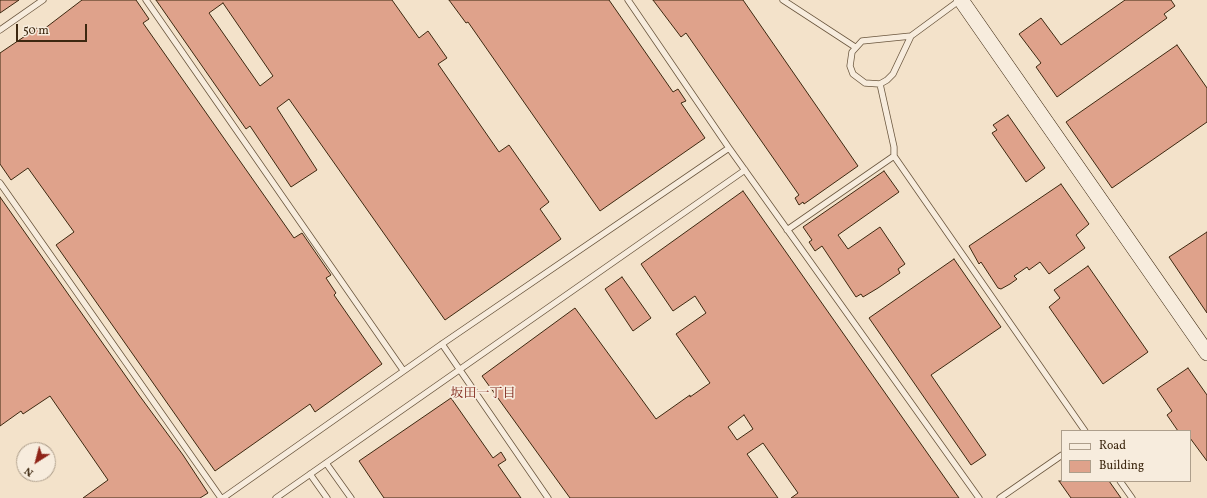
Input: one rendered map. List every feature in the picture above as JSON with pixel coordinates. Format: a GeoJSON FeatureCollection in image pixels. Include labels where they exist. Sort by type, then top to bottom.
{"type":"FeatureCollection","features":[{"type":"Feature","properties":{"kind":"street"},"geometry":{"type":"LineString","coordinates":[[961,0],[1207,353]]}},
{"type":"Feature","properties":{"kind":"lane"},"geometry":{"type":"LineString","coordinates":[[0,30],[43,0]]}},
{"type":"Feature","properties":{"kind":"lane"},"geometry":{"type":"LineString","coordinates":[[146,0],[403,370]]}},
{"type":"Feature","properties":{"kind":"lane"},"geometry":{"type":"LineString","coordinates":[[628,0],[728,148],[979,498]]}},
{"type":"Feature","properties":{"kind":"lane"},"geometry":{"type":"LineString","coordinates":[[783,0],[855,47]]}},
{"type":"Feature","properties":{"kind":"lane"},"geometry":{"type":"LineString","coordinates":[[911,36],[862,41],[855,47],[850,59],[853,74],[865,83],[880,84],[893,74],[911,36],[961,0]]}},
{"type":"Feature","properties":{"kind":"lane"},"geometry":{"type":"LineString","coordinates":[[880,84],[894,147],[894,156],[1084,430]]}},
{"type":"Feature","properties":{"kind":"lane"},"geometry":{"type":"LineString","coordinates":[[0,183],[222,498],[403,370],[728,148]]}},
{"type":"Feature","properties":{"kind":"lane"},"geometry":{"type":"LineString","coordinates":[[787,230],[894,156]]}},
{"type":"Feature","properties":{"kind":"lane"},"geometry":{"type":"LineString","coordinates":[[276,498],[745,170]]}},
{"type":"Feature","properties":{"kind":"lane"},"geometry":{"type":"LineString","coordinates":[[442,344],[548,498]]}},
{"type":"Feature","properties":{"kind":"lane"},"geometry":{"type":"LineString","coordinates":[[1000,498],[1061,456]]}},
{"type":"Feature","properties":{"kind":"lane"},"geometry":{"type":"LineString","coordinates":[[326,463],[350,498]]}},
{"type":"Feature","properties":{"kind":"lane"},"geometry":{"type":"LineString","coordinates":[[310,474],[327,498]]}},
{"type":"Feature","properties":{"kind":"lane"},"geometry":{"type":"LineString","coordinates":[[1121,482],[1132,498]]}},
{"type":"Feature","properties":{"kind":"building"},"geometry":{"type":"Polygon","coordinates":[[[0,0],[19,0],[0,13],[0,0]]]}},
{"type":"Feature","properties":{"kind":"building"},"geometry":{"type":"Polygon","coordinates":[[[82,0],[136,0],[149,19],[143,23],[294,238],[302,233],[331,275],[326,278],[336,293],[334,295],[382,364],[315,412],[310,404],[215,471],[56,245],[74,232],[28,168],[11,180],[0,164],[0,53],[37,28],[40,31],[44,29],[82,0]]]}},
{"type":"Feature","properties":{"kind":"building"},"geometry":{"type":"Polygon","coordinates":[[[156,0],[392,0],[419,38],[428,31],[447,58],[438,64],[499,152],[509,145],[549,202],[540,209],[561,239],[445,320],[289,99],[277,108],[317,170],[291,187],[250,126],[246,129],[156,0]],[[223,3],[209,13],[260,86],[273,76],[223,3]]]}},
{"type":"Feature","properties":{"kind":"building"},"geometry":{"type":"Polygon","coordinates":[[[449,0],[609,0],[673,92],[678,89],[686,101],[681,103],[705,138],[600,211],[468,22],[466,23],[449,0]]]}},
{"type":"Feature","properties":{"kind":"building"},"geometry":{"type":"Polygon","coordinates":[[[653,0],[743,0],[858,166],[804,204],[803,202],[799,205],[795,198],[799,195],[686,33],[681,37],[653,0]]]}},
{"type":"Feature","properties":{"kind":"building"},"geometry":{"type":"Polygon","coordinates":[[[1125,0],[1171,0],[1175,6],[1164,14],[1167,18],[1057,97],[1036,67],[1041,63],[1019,34],[1041,18],[1061,45],[1125,0]]]}},
{"type":"Feature","properties":{"kind":"building"},"geometry":{"type":"Polygon","coordinates":[[[1177,45],[1207,88],[1207,122],[1112,188],[1066,122],[1177,45]]]}},
{"type":"Feature","properties":{"kind":"building"},"geometry":{"type":"Polygon","coordinates":[[[1008,115],[1045,168],[1026,182],[992,133],[997,130],[993,125],[1008,115]]]}},
{"type":"Feature","properties":{"kind":"building"},"geometry":{"type":"Polygon","coordinates":[[[884,171],[899,192],[838,235],[848,249],[880,227],[905,264],[898,269],[900,273],[878,288],[863,297],[861,294],[856,297],[822,246],[815,251],[809,242],[812,240],[803,227],[884,171]]]}},
{"type":"Feature","properties":{"kind":"building"},"geometry":{"type":"Polygon","coordinates":[[[1061,184],[1089,224],[1076,235],[1085,248],[1049,274],[1040,262],[1029,270],[1027,267],[1014,276],[1017,279],[1010,284],[1001,289],[998,288],[981,262],[979,264],[969,246],[1061,184]]]}},
{"type":"Feature","properties":{"kind":"building"},"geometry":{"type":"Polygon","coordinates":[[[743,191],[959,498],[791,498],[798,493],[763,443],[747,454],[778,498],[570,498],[482,376],[575,308],[656,419],[710,383],[676,334],[706,313],[695,296],[673,311],[641,264],[743,191]],[[744,415],[728,427],[737,440],[753,429],[744,415]]]}},
{"type":"Feature","properties":{"kind":"building"},"geometry":{"type":"Polygon","coordinates":[[[0,197],[183,455],[208,493],[200,498],[83,498],[108,480],[50,396],[23,414],[21,411],[0,426],[0,197]]]}},
{"type":"Feature","properties":{"kind":"building"},"geometry":{"type":"Polygon","coordinates":[[[1207,232],[1207,313],[1169,257],[1207,232]]]}},
{"type":"Feature","properties":{"kind":"building"},"geometry":{"type":"Polygon","coordinates":[[[954,259],[1001,327],[931,375],[986,455],[971,465],[869,318],[954,259]]]}},
{"type":"Feature","properties":{"kind":"building"},"geometry":{"type":"Polygon","coordinates":[[[1088,266],[1148,352],[1103,384],[1049,307],[1060,298],[1054,290],[1088,266]]]}},
{"type":"Feature","properties":{"kind":"building"},"geometry":{"type":"Polygon","coordinates":[[[622,277],[651,318],[633,331],[605,289],[622,277]]]}},
{"type":"Feature","properties":{"kind":"building"},"geometry":{"type":"Polygon","coordinates":[[[1188,368],[1207,395],[1207,461],[1191,439],[1191,430],[1177,430],[1167,415],[1172,411],[1157,389],[1188,368]]]}},
{"type":"Feature","properties":{"kind":"building"},"geometry":{"type":"Polygon","coordinates":[[[451,398],[493,458],[501,452],[506,460],[498,465],[521,498],[384,498],[359,461],[451,398]]]}},
{"type":"Feature","properties":{"kind":"building"},"geometry":{"type":"Polygon","coordinates":[[[1059,481],[1110,482],[1121,498],[1071,498],[1059,481]]]}},
{"type":"Feature","properties":{"kind":"district","name":"坂田一丁目"},"geometry":{"type":"Point","coordinates":[483,395]}}]}
